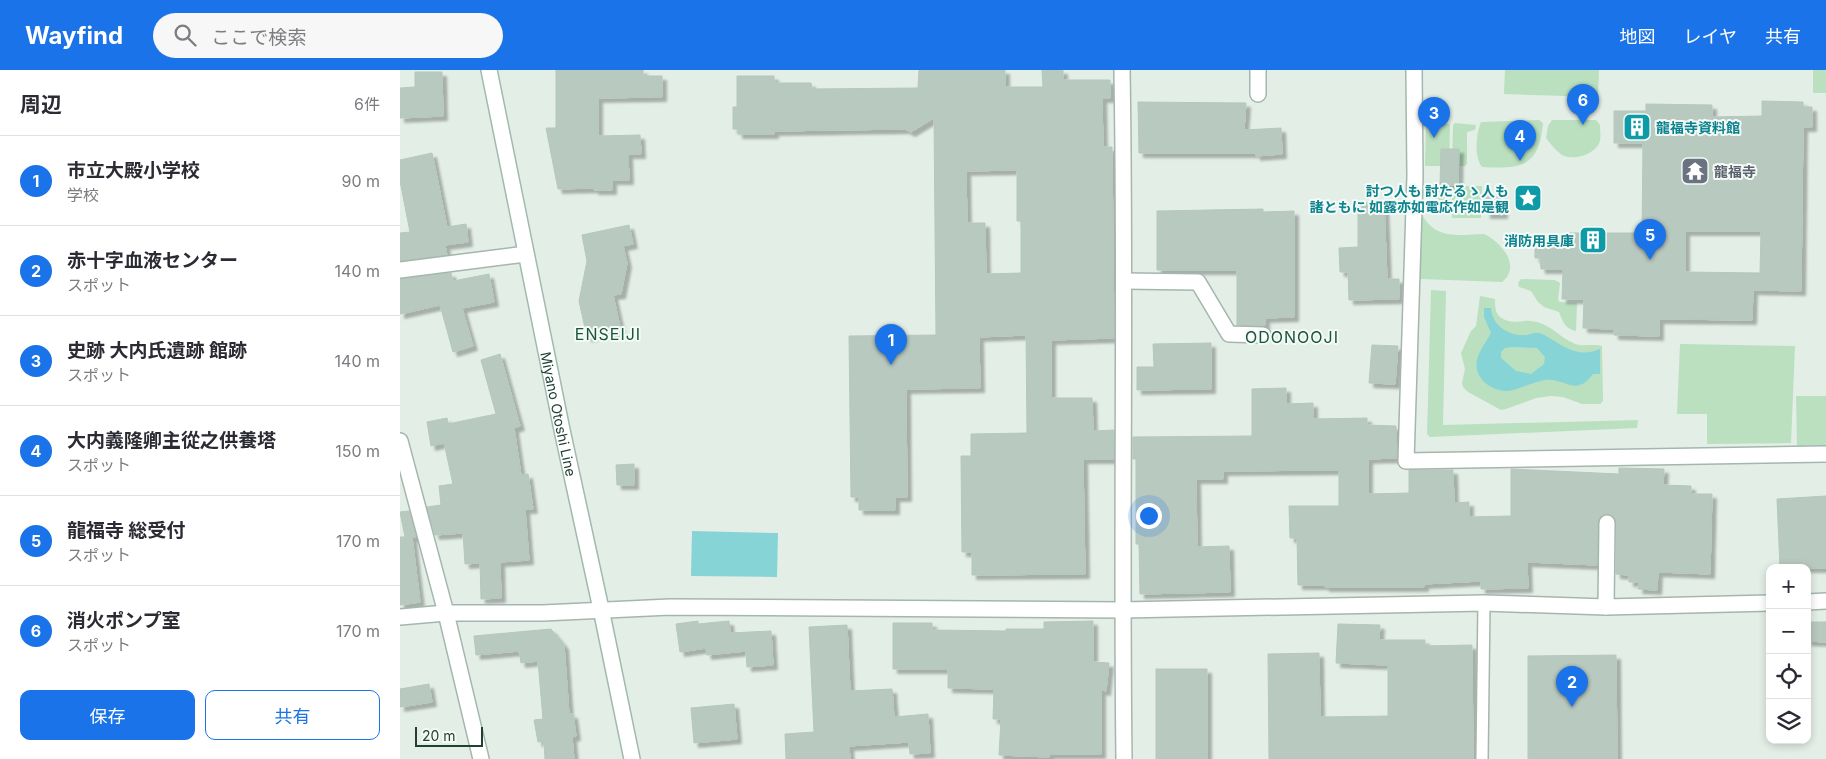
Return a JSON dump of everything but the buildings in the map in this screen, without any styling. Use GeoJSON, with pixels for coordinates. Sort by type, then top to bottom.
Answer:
{"type":"FeatureCollection","features":[{"type":"Feature","properties":{"kind":"street","name":"Miyano Otoshi Line"},"geometry":{"type":"LineString","coordinates":[[489,70],[562,430],[602,609],[632,759]]}},
{"type":"Feature","properties":{"kind":"street"},"geometry":{"type":"LineString","coordinates":[[1122,70],[1124,281],[1122,610],[1124,759]]}},
{"type":"Feature","properties":{"kind":"street"},"geometry":{"type":"LineString","coordinates":[[1258,70],[1258,94]]}},
{"type":"Feature","properties":{"kind":"street"},"geometry":{"type":"LineString","coordinates":[[1414,70],[1415,176],[1406,461],[1826,454]]}},
{"type":"Feature","properties":{"kind":"street"},"geometry":{"type":"LineString","coordinates":[[400,270],[526,254]]}},
{"type":"Feature","properties":{"kind":"street"},"geometry":{"type":"LineString","coordinates":[[1124,281],[1198,282],[1229,334],[1263,336]]}},
{"type":"Feature","properties":{"kind":"street"},"geometry":{"type":"LineString","coordinates":[[400,441],[446,613],[481,759]]}},
{"type":"Feature","properties":{"kind":"street"},"geometry":{"type":"LineString","coordinates":[[1606,608],[1607,523]]}},
{"type":"Feature","properties":{"kind":"street"},"geometry":{"type":"LineString","coordinates":[[1811,602],[1826,601]]}},
{"type":"Feature","properties":{"kind":"street"},"geometry":{"type":"LineString","coordinates":[[400,617],[446,613],[543,613],[670,607],[1122,610],[1484,604],[1606,608],[1766,603]]}},
{"type":"Feature","properties":{"kind":"lane"},"geometry":{"type":"LineString","coordinates":[[1482,759],[1484,604]]}},
{"type":"Feature","properties":{"kind":"green space"},"geometry":{"type":"Polygon","coordinates":[[[1505,70],[1599,70],[1598,97],[1504,94],[1505,70]]]}},
{"type":"Feature","properties":{"kind":"green space"},"geometry":{"type":"Polygon","coordinates":[[[1813,70],[1826,70],[1826,93],[1813,93],[1813,70]]]}},
{"type":"Feature","properties":{"kind":"green space"},"geometry":{"type":"Polygon","coordinates":[[[1539,120],[1543,123],[1541,138],[1532,157],[1525,163],[1507,167],[1482,167],[1479,163],[1477,145],[1481,122],[1539,120]]]}},
{"type":"Feature","properties":{"kind":"green space"},"geometry":{"type":"Polygon","coordinates":[[[1552,120],[1596,120],[1600,125],[1600,141],[1598,146],[1590,153],[1579,157],[1562,155],[1546,138],[1548,126],[1552,120]]]}},
{"type":"Feature","properties":{"kind":"green space"},"geometry":{"type":"Polygon","coordinates":[[[1426,123],[1450,124],[1449,166],[1425,166],[1426,123]]]}},
{"type":"Feature","properties":{"kind":"green space"},"geometry":{"type":"Polygon","coordinates":[[[1455,123],[1476,125],[1475,130],[1467,132],[1467,164],[1465,166],[1453,166],[1452,164],[1453,125],[1455,123]]]}},
{"type":"Feature","properties":{"kind":"green space"},"geometry":{"type":"Polygon","coordinates":[[[1427,186],[1448,187],[1447,213],[1442,213],[1427,186]]]}},
{"type":"Feature","properties":{"kind":"green space"},"geometry":{"type":"Polygon","coordinates":[[[1452,186],[1482,186],[1481,218],[1452,218],[1452,186]]]}},
{"type":"Feature","properties":{"kind":"green space"},"geometry":{"type":"Polygon","coordinates":[[[1421,213],[1433,228],[1440,232],[1456,235],[1484,234],[1497,243],[1510,262],[1508,276],[1502,282],[1421,279],[1417,277],[1421,213]]]}},
{"type":"Feature","properties":{"kind":"green space"},"geometry":{"type":"Polygon","coordinates":[[[1521,279],[1555,280],[1560,283],[1558,300],[1560,302],[1577,303],[1576,331],[1567,327],[1559,312],[1544,307],[1538,302],[1531,291],[1519,287],[1518,283],[1521,279]]]}},
{"type":"Feature","properties":{"kind":"green space"},"geometry":{"type":"Polygon","coordinates":[[[1431,290],[1446,291],[1443,425],[1638,420],[1637,428],[1430,437],[1427,434],[1431,290]]]}},
{"type":"Feature","properties":{"kind":"green space"},"geometry":{"type":"Polygon","coordinates":[[[1480,296],[1495,299],[1497,313],[1504,319],[1512,322],[1537,322],[1544,324],[1572,343],[1602,346],[1603,401],[1600,404],[1582,404],[1563,397],[1551,396],[1536,398],[1501,410],[1468,392],[1462,383],[1465,369],[1461,353],[1471,331],[1476,326],[1480,296]]]}},
{"type":"Feature","properties":{"kind":"green space"},"geometry":{"type":"Polygon","coordinates":[[[1680,344],[1795,346],[1791,443],[1707,444],[1707,414],[1677,414],[1680,344]]]}},
{"type":"Feature","properties":{"kind":"green space"},"geometry":{"type":"Polygon","coordinates":[[[1796,396],[1826,396],[1826,445],[1797,446],[1796,396]]]}},
{"type":"Feature","properties":{"kind":"water"},"geometry":{"type":"Polygon","coordinates":[[[1484,308],[1491,308],[1498,325],[1508,332],[1521,335],[1541,334],[1575,351],[1587,352],[1600,349],[1600,374],[1593,374],[1587,381],[1576,386],[1559,381],[1545,380],[1508,391],[1496,389],[1485,383],[1478,373],[1477,367],[1479,353],[1491,333],[1484,317],[1484,308]],[[1505,348],[1501,352],[1501,358],[1516,371],[1531,374],[1544,364],[1545,357],[1537,348],[1505,348]]]}},
{"type":"Feature","properties":{"kind":"water"},"geometry":{"type":"Polygon","coordinates":[[[692,531],[778,533],[777,577],[691,576],[692,531]]]}},
{"type":"Feature","properties":{"kind":"place","name":"消火ポンプ室"},"geometry":{"type":"Point","coordinates":[1583,125]}},
{"type":"Feature","properties":{"kind":"place","name":"龍福寺資料館"},"geometry":{"type":"Point","coordinates":[1637,127]}},
{"type":"Feature","properties":{"kind":"place","name":"史跡 大内氏遺跡 館跡"},"geometry":{"type":"Point","coordinates":[1434,138]}},
{"type":"Feature","properties":{"kind":"place","name":"大内義隆卿主從之供養塔"},"geometry":{"type":"Point","coordinates":[1520,161]}},
{"type":"Feature","properties":{"kind":"place","name":"龍福寺"},"geometry":{"type":"Point","coordinates":[1695,171]}},
{"type":"Feature","properties":{"kind":"place","name":"討つ人も 討たるゝ人も 諸ともに 如露亦如電応作如是観"},"geometry":{"type":"Point","coordinates":[1528,198]}},
{"type":"Feature","properties":{"kind":"place","name":"消防用具庫"},"geometry":{"type":"Point","coordinates":[1593,240]}},
{"type":"Feature","properties":{"kind":"place","name":"龍福寺 総受付"},"geometry":{"type":"Point","coordinates":[1650,260]}},
{"type":"Feature","properties":{"kind":"place","name":"市立大殿小学校"},"geometry":{"type":"Point","coordinates":[891,365]}},
{"type":"Feature","properties":{"kind":"place","name":"赤十字血液センター"},"geometry":{"type":"Point","coordinates":[1572,707]}},
{"type":"Feature","properties":{"kind":"district","name":"ENSEIJI"},"geometry":{"type":"Point","coordinates":[608,334]}},
{"type":"Feature","properties":{"kind":"district","name":"ODONOOJI"},"geometry":{"type":"Point","coordinates":[1292,337]}}]}
